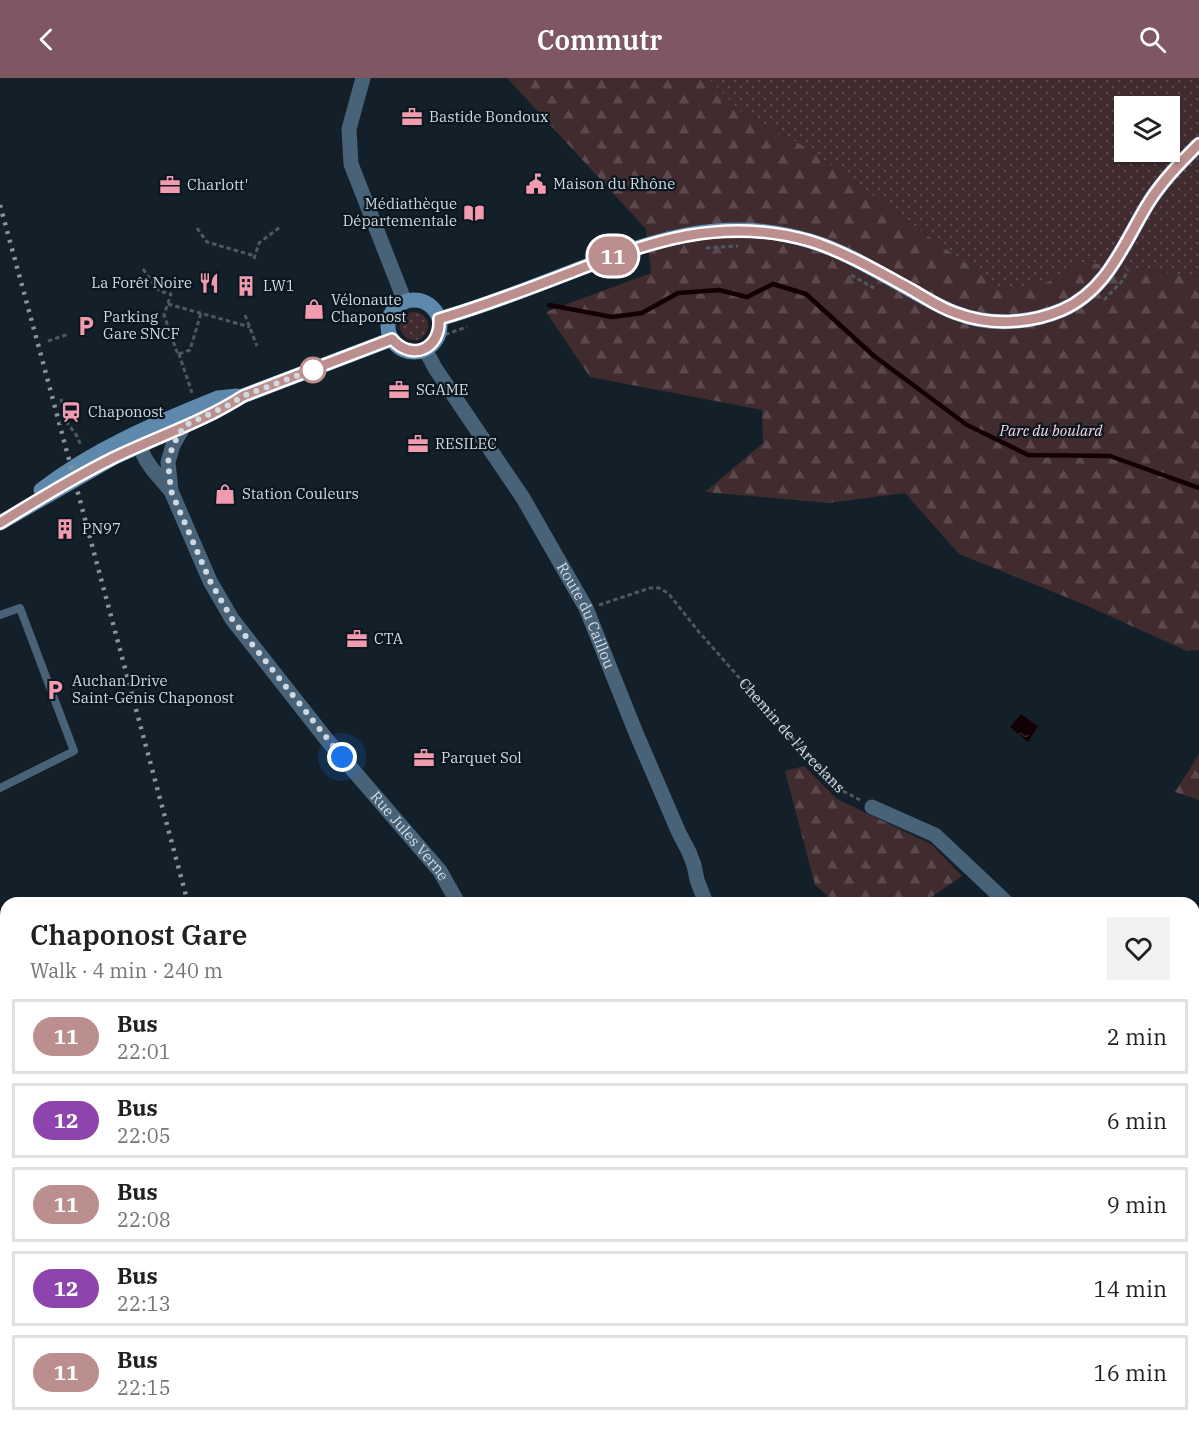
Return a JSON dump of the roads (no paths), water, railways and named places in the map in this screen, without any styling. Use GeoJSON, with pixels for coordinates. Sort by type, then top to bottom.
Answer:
{"type":"FeatureCollection","features":[{"type":"Feature","properties":{"kind":"main road"},"geometry":{"type":"LineString","coordinates":[[439,319],[520,292],[645,245],[690,234],[733,230],[766,232],[809,241],[837,251],[945,309],[968,317],[1009,322],[1034,318],[1062,310],[1094,289],[1108,274],[1151,199],[1186,156],[1199,144]]}},
{"type":"Feature","properties":{"kind":"main road"},"geometry":{"type":"LineString","coordinates":[[413,300],[430,305],[436,311],[439,319],[438,337],[425,349],[418,351],[403,349],[392,339],[388,326],[389,318],[398,306],[413,300]]}},
{"type":"Feature","properties":{"kind":"main road"},"geometry":{"type":"LineString","coordinates":[[6,519],[92,469],[231,404],[243,396],[392,339]]}},
{"type":"Feature","properties":{"kind":"main road"},"geometry":{"type":"LineString","coordinates":[[6,519],[38,492],[85,459],[133,435],[218,398],[243,396]]}},
{"type":"Feature","properties":{"kind":"street"},"geometry":{"type":"LineString","coordinates":[[363,78],[349,129],[351,164],[405,302]]}},
{"type":"Feature","properties":{"kind":"street","name":"Route du Caillou"},"geometry":{"type":"LineString","coordinates":[[425,349],[432,363],[523,498],[586,608],[636,734],[689,852],[704,897]]}},
{"type":"Feature","properties":{"kind":"street"},"geometry":{"type":"LineString","coordinates":[[171,491],[168,462],[173,445],[184,426]]}},
{"type":"Feature","properties":{"kind":"street","name":"Rue Jules Verne"},"geometry":{"type":"LineString","coordinates":[[139,446],[153,470],[171,491],[210,581],[232,619],[327,740],[440,871],[455,897]]}},
{"type":"Feature","properties":{"kind":"street"},"geometry":{"type":"LineString","coordinates":[[872,807],[935,835],[1001,897]]}},
{"type":"Feature","properties":{"kind":"lane"},"geometry":{"type":"LineString","coordinates":[[0,615],[20,608],[74,751],[0,788]]}},
{"type":"Feature","properties":{"kind":"water"},"geometry":{"type":"Polygon","coordinates":[[[1021,714],[1038,726],[1028,742],[1010,727],[1021,714]]]}},
{"type":"Feature","properties":{"kind":"waterway"},"geometry":{"type":"LineString","coordinates":[[549,305],[612,317],[642,313],[678,293],[719,290],[747,297],[773,284],[806,294],[874,356],[967,425],[1028,455],[1110,456],[1199,488]]}},
{"type":"Feature","properties":{"kind":"railway"},"geometry":{"type":"LineString","coordinates":[[0,205],[186,897]]}},
{"type":"Feature","properties":{"kind":"place","name":"Bastide Bondoux"},"geometry":{"type":"Point","coordinates":[412,117]}},
{"type":"Feature","properties":{"kind":"place","name":"Maison du Rhône"},"geometry":{"type":"Point","coordinates":[536,184]}},
{"type":"Feature","properties":{"kind":"place","name":"Charlott'"},"geometry":{"type":"Point","coordinates":[170,185]}},
{"type":"Feature","properties":{"kind":"place","name":"Médiathèque Départementale"},"geometry":{"type":"Point","coordinates":[474,213]}},
{"type":"Feature","properties":{"kind":"place","name":"La Forêt Noire"},"geometry":{"type":"Point","coordinates":[209,283]}},
{"type":"Feature","properties":{"kind":"place","name":"LW1"},"geometry":{"type":"Point","coordinates":[246,286]}},
{"type":"Feature","properties":{"kind":"place","name":"Vélonaute Chaponost"},"geometry":{"type":"Point","coordinates":[314,309]}},
{"type":"Feature","properties":{"kind":"place","name":"Parking Gare SNCF"},"geometry":{"type":"Point","coordinates":[86,326]}},
{"type":"Feature","properties":{"kind":"place","name":"SGAME"},"geometry":{"type":"Point","coordinates":[399,390]}},
{"type":"Feature","properties":{"kind":"place","name":"Chaponost"},"geometry":{"type":"Point","coordinates":[71,412]}},
{"type":"Feature","properties":{"kind":"place","name":"RESILEC"},"geometry":{"type":"Point","coordinates":[418,444]}},
{"type":"Feature","properties":{"kind":"place","name":"Station Couleurs"},"geometry":{"type":"Point","coordinates":[225,494]}},
{"type":"Feature","properties":{"kind":"place","name":"PN97"},"geometry":{"type":"Point","coordinates":[65,529]}},
{"type":"Feature","properties":{"kind":"place","name":"CTA"},"geometry":{"type":"Point","coordinates":[357,639]}},
{"type":"Feature","properties":{"kind":"place","name":"Auchan Drive Saint-Genis Chaponost"},"geometry":{"type":"Point","coordinates":[55,690]}},
{"type":"Feature","properties":{"kind":"place","name":"Parquet Sol"},"geometry":{"type":"Point","coordinates":[424,758]}},
{"type":"Feature","properties":{"kind":"park label","name":"Parc du boulard"},"geometry":{"type":"Point","coordinates":[1051,431]}}]}
